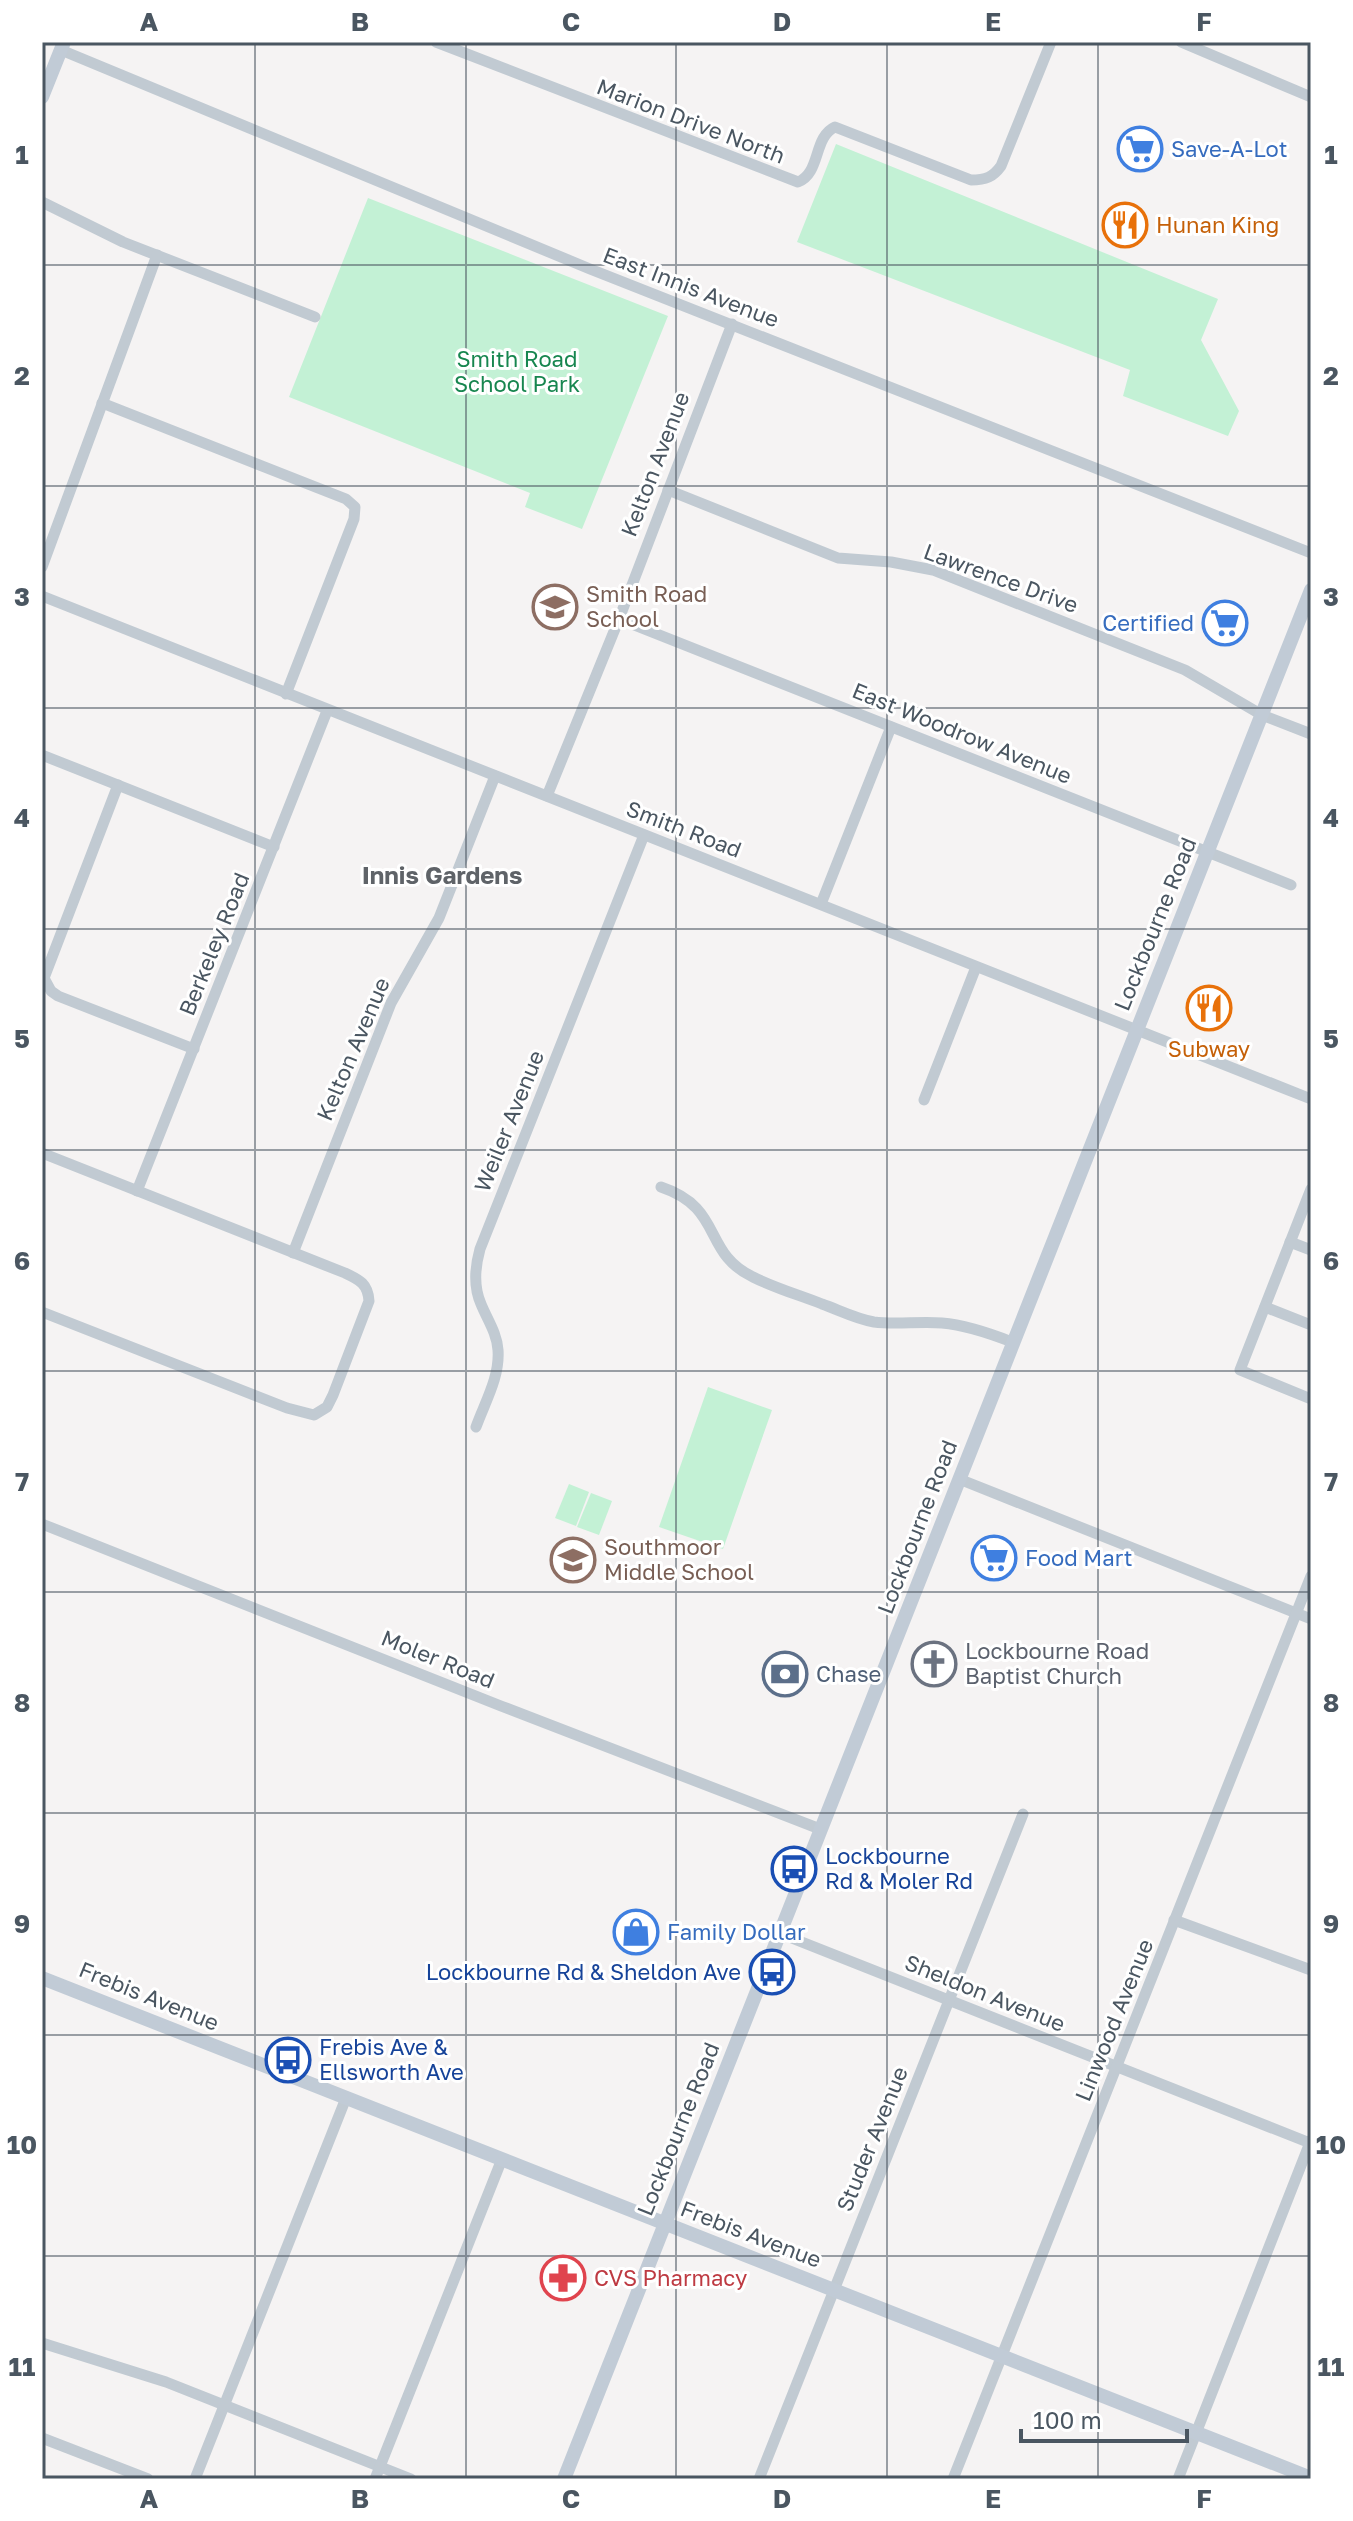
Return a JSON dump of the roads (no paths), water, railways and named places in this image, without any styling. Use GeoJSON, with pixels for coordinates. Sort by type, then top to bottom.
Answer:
{"type":"FeatureCollection","features":[{"type":"Feature","properties":{"kind":"main road"},"geometry":{"type":"LineString","coordinates":[[42,97],[62,46]]}},
{"type":"Feature","properties":{"kind":"main road","name":"Lockbourne Road"},"geometry":{"type":"LineString","coordinates":[[564,2479],[1311,590]]}},
{"type":"Feature","properties":{"kind":"main road","name":"Frebis Avenue"},"geometry":{"type":"LineString","coordinates":[[42,1978],[1311,2478]]}},
{"type":"Feature","properties":{"kind":"street","name":"Marion Drive North"},"geometry":{"type":"LineString","coordinates":[[436,42],[798,182],[810,173],[825,134],[835,127],[971,180],[983,180],[994,175],[1001,166],[1051,42]]}},
{"type":"Feature","properties":{"kind":"street"},"geometry":{"type":"LineString","coordinates":[[1181,42],[1311,97]]}},
{"type":"Feature","properties":{"kind":"street","name":"East Innis Avenue"},"geometry":{"type":"LineString","coordinates":[[62,46],[380,184],[1311,553]]}},
{"type":"Feature","properties":{"kind":"street"},"geometry":{"type":"LineString","coordinates":[[42,202],[85,225],[315,317]]}},
{"type":"Feature","properties":{"kind":"street"},"geometry":{"type":"LineString","coordinates":[[42,567],[157,255]]}},
{"type":"Feature","properties":{"kind":"street","name":"Kelton Avenue"},"geometry":{"type":"LineString","coordinates":[[547,796],[619,619],[732,324]]}},
{"type":"Feature","properties":{"kind":"street"},"geometry":{"type":"LineString","coordinates":[[102,403],[346,499],[355,507],[354,519],[286,694]]}},
{"type":"Feature","properties":{"kind":"street","name":"Lawrence Drive"},"geometry":{"type":"LineString","coordinates":[[668,490],[838,558],[891,562],[933,570],[1185,670],[1262,715],[1311,734]]}},
{"type":"Feature","properties":{"kind":"street","name":"Smith Road"},"geometry":{"type":"LineString","coordinates":[[42,596],[1311,1099]]}},
{"type":"Feature","properties":{"kind":"street","name":"East Woodrow Avenue"},"geometry":{"type":"LineString","coordinates":[[619,619],[1291,885]]}},
{"type":"Feature","properties":{"kind":"street","name":"Berkeley Road"},"geometry":{"type":"LineString","coordinates":[[137,1191],[327,711]]}},
{"type":"Feature","properties":{"kind":"street"},"geometry":{"type":"LineString","coordinates":[[821,904],[891,727]]}},
{"type":"Feature","properties":{"kind":"street"},"geometry":{"type":"LineString","coordinates":[[42,755],[274,847]]}},
{"type":"Feature","properties":{"kind":"street","name":"Kelton Avenue"},"geometry":{"type":"LineString","coordinates":[[293,1253],[391,1003],[439,918],[495,776]]}},
{"type":"Feature","properties":{"kind":"street"},"geometry":{"type":"LineString","coordinates":[[118,785],[45,970],[47,984],[58,996],[194,1049]]}},
{"type":"Feature","properties":{"kind":"street","name":"Weiler Avenue"},"geometry":{"type":"LineString","coordinates":[[476,1427],[497,1367],[498,1348],[479,1301],[475,1267],[480,1249],[644,835]]}},
{"type":"Feature","properties":{"kind":"street"},"geometry":{"type":"LineString","coordinates":[[924,1100],[976,967]]}},
{"type":"Feature","properties":{"kind":"street"},"geometry":{"type":"LineString","coordinates":[[42,1153],[359,1279],[368,1289],[369,1301],[333,1395],[327,1407],[314,1415],[287,1408],[42,1312]]}},
{"type":"Feature","properties":{"kind":"street"},"geometry":{"type":"LineString","coordinates":[[661,1187],[676,1192],[695,1205],[705,1215],[726,1259],[753,1277],[859,1318],[973,1328],[1012,1342]]}},
{"type":"Feature","properties":{"kind":"street"},"geometry":{"type":"LineString","coordinates":[[1311,1189],[1240,1370],[1311,1399]]}},
{"type":"Feature","properties":{"kind":"street"},"geometry":{"type":"LineString","coordinates":[[1290,1242],[1311,1250]]}},
{"type":"Feature","properties":{"kind":"street"},"geometry":{"type":"LineString","coordinates":[[1265,1307],[1311,1325]]}},
{"type":"Feature","properties":{"kind":"street"},"geometry":{"type":"LineString","coordinates":[[959,1479],[1311,1619]]}},
{"type":"Feature","properties":{"kind":"street","name":"Moler Road"},"geometry":{"type":"LineString","coordinates":[[42,1524],[820,1829]]}},
{"type":"Feature","properties":{"kind":"street","name":"Linwood Avenue"},"geometry":{"type":"LineString","coordinates":[[953,2479],[1311,1576]]}},
{"type":"Feature","properties":{"kind":"street","name":"Studer Avenue"},"geometry":{"type":"LineString","coordinates":[[759,2479],[1023,1814]]}},
{"type":"Feature","properties":{"kind":"street"},"geometry":{"type":"LineString","coordinates":[[1174,1920],[1311,1970]]}},
{"type":"Feature","properties":{"kind":"street","name":"Sheldon Avenue"},"geometry":{"type":"LineString","coordinates":[[779,1933],[1310,2141]]}},
{"type":"Feature","properties":{"kind":"street"},"geometry":{"type":"LineString","coordinates":[[195,2479],[346,2098]]}},
{"type":"Feature","properties":{"kind":"street"},"geometry":{"type":"LineString","coordinates":[[1178,2479],[1310,2141]]}},
{"type":"Feature","properties":{"kind":"street"},"geometry":{"type":"LineString","coordinates":[[375,2479],[502,2159]]}},
{"type":"Feature","properties":{"kind":"street"},"geometry":{"type":"LineString","coordinates":[[42,2343],[114,2363],[411,2479]]}},
{"type":"Feature","properties":{"kind":"street"},"geometry":{"type":"LineString","coordinates":[[42,2452],[44,2439],[148,2479]]}},
{"type":"Feature","properties":{"kind":"place","name":"Save-A-Lot"},"geometry":{"type":"Point","coordinates":[1140,149]}},
{"type":"Feature","properties":{"kind":"place","name":"Hunan King"},"geometry":{"type":"Point","coordinates":[1125,225]}},
{"type":"Feature","properties":{"kind":"place","name":"Smith Road School"},"geometry":{"type":"Point","coordinates":[555,607]}},
{"type":"Feature","properties":{"kind":"place","name":"Certified"},"geometry":{"type":"Point","coordinates":[1225,623]}},
{"type":"Feature","properties":{"kind":"place","name":"Subway"},"geometry":{"type":"Point","coordinates":[1209,1008]}},
{"type":"Feature","properties":{"kind":"place","name":"Food Mart"},"geometry":{"type":"Point","coordinates":[994,1558]}},
{"type":"Feature","properties":{"kind":"place","name":"Southmoor Middle School"},"geometry":{"type":"Point","coordinates":[573,1560]}},
{"type":"Feature","properties":{"kind":"place","name":"Lockbourne Road Baptist Church"},"geometry":{"type":"Point","coordinates":[934,1664]}},
{"type":"Feature","properties":{"kind":"place","name":"Chase"},"geometry":{"type":"Point","coordinates":[785,1674]}},
{"type":"Feature","properties":{"kind":"place","name":"Lockbourne Rd & Moler Rd"},"geometry":{"type":"Point","coordinates":[794,1869]}},
{"type":"Feature","properties":{"kind":"place","name":"Family Dollar"},"geometry":{"type":"Point","coordinates":[636,1932]}},
{"type":"Feature","properties":{"kind":"place","name":"Lockbourne Rd & Sheldon Ave"},"geometry":{"type":"Point","coordinates":[772,1972]}},
{"type":"Feature","properties":{"kind":"place","name":"Frebis Ave & Ellsworth Ave"},"geometry":{"type":"Point","coordinates":[288,2060]}},
{"type":"Feature","properties":{"kind":"place","name":"CVS Pharmacy"},"geometry":{"type":"Point","coordinates":[563,2278]}},
{"type":"Feature","properties":{"kind":"district","name":"Innis Gardens"},"geometry":{"type":"Point","coordinates":[442,876]}},
{"type":"Feature","properties":{"kind":"park label","name":"Smith Road School Park"},"geometry":{"type":"Point","coordinates":[517,372]}}]}
